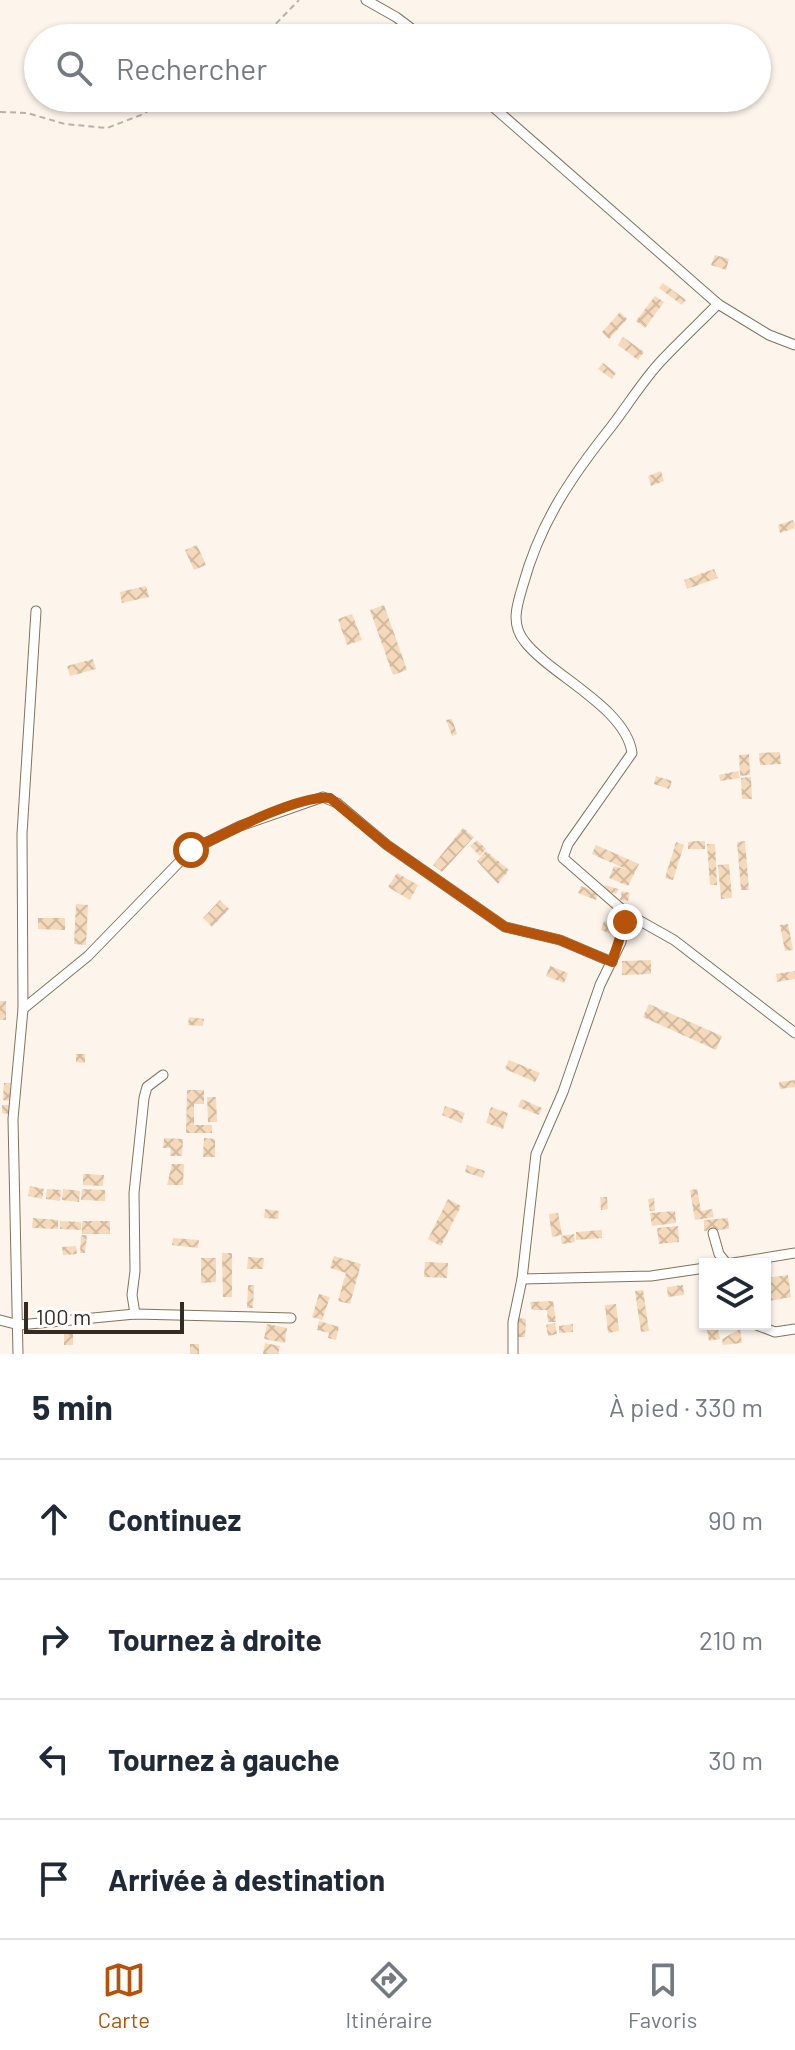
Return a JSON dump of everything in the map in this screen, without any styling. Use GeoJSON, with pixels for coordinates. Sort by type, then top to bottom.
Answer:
{"type":"FeatureCollection","features":[{"type":"Feature","properties":{"kind":"street"},"geometry":{"type":"LineString","coordinates":[[366,0],[403,24]]}},
{"type":"Feature","properties":{"kind":"street"},"geometry":{"type":"LineString","coordinates":[[499,112],[718,304],[769,335],[795,345]]}},
{"type":"Feature","properties":{"kind":"street"},"geometry":{"type":"LineString","coordinates":[[718,304],[663,358],[566,484],[531,551],[516,610],[516,628],[526,644],[575,683],[631,740],[632,753],[568,844],[563,858],[626,913],[674,940],[795,1033]]}},
{"type":"Feature","properties":{"kind":"street"},"geometry":{"type":"LineString","coordinates":[[18,1354],[13,1119],[23,1009],[22,834],[36,611]]}},
{"type":"Feature","properties":{"kind":"street"},"geometry":{"type":"LineString","coordinates":[[23,1009],[88,956],[191,850],[240,826],[323,797],[337,803],[387,845],[505,927],[560,940],[612,962]]}},
{"type":"Feature","properties":{"kind":"street"},"geometry":{"type":"LineString","coordinates":[[513,1354],[513,1322],[522,1279],[536,1154],[563,1092],[600,985],[621,942],[626,913]]}},
{"type":"Feature","properties":{"kind":"street"},"geometry":{"type":"LineString","coordinates":[[135,1314],[132,1295],[135,1271],[134,1193],[144,1098],[147,1087],[163,1075]]}},
{"type":"Feature","properties":{"kind":"street"},"geometry":{"type":"LineString","coordinates":[[713,1233],[722,1258]]}},
{"type":"Feature","properties":{"kind":"street"},"geometry":{"type":"LineString","coordinates":[[764,1258],[795,1253]]}},
{"type":"Feature","properties":{"kind":"street"},"geometry":{"type":"LineString","coordinates":[[522,1279],[651,1276],[699,1269]]}},
{"type":"Feature","properties":{"kind":"street"},"geometry":{"type":"LineString","coordinates":[[0,1320],[19,1325],[135,1314],[291,1318]]}},
{"type":"Feature","properties":{"kind":"street"},"geometry":{"type":"LineString","coordinates":[[770,1330],[795,1329]]}},
{"type":"Feature","properties":{"kind":"path"},"geometry":{"type":"LineString","coordinates":[[276,24],[299,0]]}},
{"type":"Feature","properties":{"kind":"path"},"geometry":{"type":"LineString","coordinates":[[0,112],[27,113],[65,124],[107,128],[146,112]]}},
{"type":"Feature","properties":{"kind":"building"},"geometry":{"type":"Polygon","coordinates":[[[715,255],[729,259],[726,270],[711,265],[715,255]]]}},
{"type":"Feature","properties":{"kind":"building"},"geometry":{"type":"Polygon","coordinates":[[[663,283],[686,300],[682,305],[659,288],[663,283]]]}},
{"type":"Feature","properties":{"kind":"building"},"geometry":{"type":"Polygon","coordinates":[[[655,296],[664,302],[645,328],[636,321],[655,296]]]}},
{"type":"Feature","properties":{"kind":"building"},"geometry":{"type":"Polygon","coordinates":[[[620,312],[627,319],[609,339],[602,332],[620,312]]]}},
{"type":"Feature","properties":{"kind":"building"},"geometry":{"type":"Polygon","coordinates":[[[623,337],[644,352],[638,360],[618,345],[623,337]]]}},
{"type":"Feature","properties":{"kind":"building"},"geometry":{"type":"Polygon","coordinates":[[[603,363],[616,373],[612,379],[598,369],[603,363]]]}},
{"type":"Feature","properties":{"kind":"building"},"geometry":{"type":"Polygon","coordinates":[[[661,471],[664,481],[651,486],[648,476],[661,471]]]}},
{"type":"Feature","properties":{"kind":"building"},"geometry":{"type":"Polygon","coordinates":[[[793,520],[795,528],[780,533],[778,525],[793,520]]]}},
{"type":"Feature","properties":{"kind":"building"},"geometry":{"type":"Polygon","coordinates":[[[197,545],[206,565],[194,570],[185,550],[197,545]]]}},
{"type":"Feature","properties":{"kind":"building"},"geometry":{"type":"Polygon","coordinates":[[[714,569],[718,578],[687,589],[684,580],[714,569]]]}},
{"type":"Feature","properties":{"kind":"building"},"geometry":{"type":"Polygon","coordinates":[[[146,586],[149,597],[122,603],[120,592],[146,586]]]}},
{"type":"Feature","properties":{"kind":"building"},"geometry":{"type":"Polygon","coordinates":[[[384,605],[407,670],[393,675],[370,610],[384,605]]]}},
{"type":"Feature","properties":{"kind":"building"},"geometry":{"type":"Polygon","coordinates":[[[352,614],[362,640],[347,645],[338,619],[352,614]]]}},
{"type":"Feature","properties":{"kind":"building"},"geometry":{"type":"Polygon","coordinates":[[[93,659],[96,669],[70,676],[67,666],[93,659]]]}},
{"type":"Feature","properties":{"kind":"building"},"geometry":{"type":"Polygon","coordinates":[[[452,719],[457,734],[452,736],[446,720],[452,719]]]}},
{"type":"Feature","properties":{"kind":"building"},"geometry":{"type":"Polygon","coordinates":[[[780,752],[781,764],[760,765],[759,753],[780,752]]]}},
{"type":"Feature","properties":{"kind":"building"},"geometry":{"type":"Polygon","coordinates":[[[749,754],[750,775],[740,776],[739,755],[749,754]]]}},
{"type":"Feature","properties":{"kind":"building"},"geometry":{"type":"Polygon","coordinates":[[[738,771],[740,778],[720,781],[719,775],[738,771]]]}},
{"type":"Feature","properties":{"kind":"building"},"geometry":{"type":"Polygon","coordinates":[[[656,776],[672,781],[669,789],[654,784],[656,776]]]}},
{"type":"Feature","properties":{"kind":"building"},"geometry":{"type":"Polygon","coordinates":[[[751,777],[752,799],[742,799],[741,778],[751,777]]]}},
{"type":"Feature","properties":{"kind":"building"},"geometry":{"type":"Polygon","coordinates":[[[463,828],[474,837],[442,872],[433,865],[463,828]]]}},
{"type":"Feature","properties":{"kind":"building"},"geometry":{"type":"Polygon","coordinates":[[[477,840],[486,849],[480,856],[470,846],[477,840]]]}},
{"type":"Feature","properties":{"kind":"building"},"geometry":{"type":"Polygon","coordinates":[[[705,841],[705,849],[688,849],[688,842],[705,841]]]}},
{"type":"Feature","properties":{"kind":"building"},"geometry":{"type":"Polygon","coordinates":[[[745,841],[749,890],[741,890],[737,842],[745,841]]]}},
{"type":"Feature","properties":{"kind":"building"},"geometry":{"type":"Polygon","coordinates":[[[676,842],[684,845],[673,880],[665,878],[676,842]]]}},
{"type":"Feature","properties":{"kind":"building"},"geometry":{"type":"Polygon","coordinates":[[[707,844],[715,844],[717,885],[710,885],[707,844]]]}},
{"type":"Feature","properties":{"kind":"building"},"geometry":{"type":"Polygon","coordinates":[[[596,845],[639,864],[628,886],[609,878],[614,866],[628,870],[592,854],[596,845]]]}},
{"type":"Feature","properties":{"kind":"building"},"geometry":{"type":"Polygon","coordinates":[[[486,851],[509,870],[498,884],[477,861],[486,851]]]}},
{"type":"Feature","properties":{"kind":"building"},"geometry":{"type":"Polygon","coordinates":[[[729,864],[732,898],[721,899],[718,865],[729,864]]]}},
{"type":"Feature","properties":{"kind":"building"},"geometry":{"type":"Polygon","coordinates":[[[397,873],[418,885],[410,900],[388,887],[397,873]]]}},
{"type":"Feature","properties":{"kind":"building"},"geometry":{"type":"Polygon","coordinates":[[[605,885],[618,889],[616,894],[603,890],[605,885]]]}},
{"type":"Feature","properties":{"kind":"building"},"geometry":{"type":"Polygon","coordinates":[[[581,886],[598,893],[596,900],[578,893],[581,886]]]}},
{"type":"Feature","properties":{"kind":"building"},"geometry":{"type":"Polygon","coordinates":[[[622,891],[630,893],[628,901],[620,900],[622,891]]]}},
{"type":"Feature","properties":{"kind":"building"},"geometry":{"type":"Polygon","coordinates":[[[220,900],[229,909],[212,927],[203,918],[220,900]]]}},
{"type":"Feature","properties":{"kind":"building"},"geometry":{"type":"Polygon","coordinates":[[[76,904],[88,905],[86,945],[74,944],[76,904]]]}},
{"type":"Feature","properties":{"kind":"building"},"geometry":{"type":"Polygon","coordinates":[[[38,918],[65,918],[65,930],[38,929],[38,918]]]}},
{"type":"Feature","properties":{"kind":"building"},"geometry":{"type":"Polygon","coordinates":[[[604,921],[618,926],[614,935],[601,930],[604,921]]]}},
{"type":"Feature","properties":{"kind":"building"},"geometry":{"type":"Polygon","coordinates":[[[788,924],[793,950],[785,951],[780,925],[788,924]]]}},
{"type":"Feature","properties":{"kind":"building"},"geometry":{"type":"Polygon","coordinates":[[[651,960],[651,974],[622,975],[622,961],[651,960]]]}},
{"type":"Feature","properties":{"kind":"building"},"geometry":{"type":"Polygon","coordinates":[[[550,966],[568,973],[564,983],[546,976],[550,966]]]}},
{"type":"Feature","properties":{"kind":"building"},"geometry":{"type":"Polygon","coordinates":[[[795,971],[795,979],[777,982],[776,974],[795,971]]]}},
{"type":"Feature","properties":{"kind":"building"},"geometry":{"type":"Polygon","coordinates":[[[0,1001],[6,1001],[6,1020],[0,1020],[0,1001]]]}},
{"type":"Feature","properties":{"kind":"building"},"geometry":{"type":"Polygon","coordinates":[[[649,1004],[722,1036],[716,1050],[643,1017],[649,1004]]]}},
{"type":"Feature","properties":{"kind":"building"},"geometry":{"type":"Polygon","coordinates":[[[189,1017],[204,1019],[203,1026],[188,1025],[189,1017]]]}},
{"type":"Feature","properties":{"kind":"building"},"geometry":{"type":"Polygon","coordinates":[[[76,1054],[85,1054],[85,1063],[76,1062],[76,1054]]]}},
{"type":"Feature","properties":{"kind":"building"},"geometry":{"type":"Polygon","coordinates":[[[509,1060],[540,1073],[535,1082],[505,1069],[509,1060]]]}},
{"type":"Feature","properties":{"kind":"building"},"geometry":{"type":"Polygon","coordinates":[[[795,1080],[795,1087],[780,1089],[779,1082],[795,1080]]]}},
{"type":"Feature","properties":{"kind":"building"},"geometry":{"type":"Polygon","coordinates":[[[4,1083],[11,1083],[9,1101],[3,1100],[4,1083]]]}},
{"type":"Feature","properties":{"kind":"building"},"geometry":{"type":"Polygon","coordinates":[[[187,1090],[204,1090],[204,1104],[194,1104],[194,1125],[212,1125],[212,1133],[186,1133],[187,1090]]]}},
{"type":"Feature","properties":{"kind":"building"},"geometry":{"type":"Polygon","coordinates":[[[207,1097],[216,1097],[217,1122],[208,1122],[207,1097]]]}},
{"type":"Feature","properties":{"kind":"building"},"geometry":{"type":"Polygon","coordinates":[[[521,1099],[542,1108],[539,1115],[518,1107],[521,1099]]]}},
{"type":"Feature","properties":{"kind":"building"},"geometry":{"type":"Polygon","coordinates":[[[2,1105],[10,1105],[9,1114],[2,1113],[2,1105]]]}},
{"type":"Feature","properties":{"kind":"building"},"geometry":{"type":"Polygon","coordinates":[[[445,1106],[465,1113],[461,1123],[442,1115],[445,1106]]]}},
{"type":"Feature","properties":{"kind":"building"},"geometry":{"type":"Polygon","coordinates":[[[491,1107],[508,1113],[503,1129],[486,1123],[491,1107]]]}},
{"type":"Feature","properties":{"kind":"building"},"geometry":{"type":"Polygon","coordinates":[[[164,1138],[183,1139],[182,1156],[170,1156],[171,1148],[163,1148],[164,1138]]]}},
{"type":"Feature","properties":{"kind":"building"},"geometry":{"type":"Polygon","coordinates":[[[204,1138],[215,1139],[215,1157],[203,1157],[204,1138]]]}},
{"type":"Feature","properties":{"kind":"building"},"geometry":{"type":"Polygon","coordinates":[[[172,1164],[184,1164],[183,1185],[167,1185],[172,1164]]]}},
{"type":"Feature","properties":{"kind":"building"},"geometry":{"type":"Polygon","coordinates":[[[467,1165],[485,1171],[483,1178],[465,1172],[467,1165]]]}},
{"type":"Feature","properties":{"kind":"building"},"geometry":{"type":"Polygon","coordinates":[[[83,1174],[104,1175],[103,1186],[83,1185],[83,1174]]]}},
{"type":"Feature","properties":{"kind":"building"},"geometry":{"type":"Polygon","coordinates":[[[30,1186],[44,1189],[42,1199],[28,1196],[30,1186]]]}},
{"type":"Feature","properties":{"kind":"building"},"geometry":{"type":"Polygon","coordinates":[[[47,1189],[61,1190],[60,1201],[46,1199],[47,1189]]]}},
{"type":"Feature","properties":{"kind":"building"},"geometry":{"type":"Polygon","coordinates":[[[63,1189],[80,1191],[79,1202],[62,1200],[63,1189]]]}},
{"type":"Feature","properties":{"kind":"building"},"geometry":{"type":"Polygon","coordinates":[[[82,1189],[105,1190],[105,1201],[81,1200],[82,1189]]]}},
{"type":"Feature","properties":{"kind":"building"},"geometry":{"type":"Polygon","coordinates":[[[697,1189],[701,1211],[712,1209],[714,1217],[695,1220],[690,1190],[697,1189]]]}},
{"type":"Feature","properties":{"kind":"building"},"geometry":{"type":"Polygon","coordinates":[[[600,1197],[607,1197],[608,1209],[601,1210],[600,1197]]]}},
{"type":"Feature","properties":{"kind":"building"},"geometry":{"type":"Polygon","coordinates":[[[654,1198],[655,1211],[650,1211],[648,1199],[654,1198]]]}},
{"type":"Feature","properties":{"kind":"building"},"geometry":{"type":"Polygon","coordinates":[[[448,1199],[461,1206],[441,1246],[428,1239],[448,1199]]]}},
{"type":"Feature","properties":{"kind":"building"},"geometry":{"type":"Polygon","coordinates":[[[265,1209],[279,1211],[278,1219],[264,1218],[265,1209]]]}},
{"type":"Feature","properties":{"kind":"building"},"geometry":{"type":"Polygon","coordinates":[[[675,1211],[676,1223],[652,1226],[650,1213],[675,1211]]]}},
{"type":"Feature","properties":{"kind":"building"},"geometry":{"type":"Polygon","coordinates":[[[558,1213],[562,1235],[552,1237],[549,1214],[558,1213]]]}},
{"type":"Feature","properties":{"kind":"building"},"geometry":{"type":"Polygon","coordinates":[[[33,1218],[58,1220],[58,1229],[32,1228],[33,1218]]]}},
{"type":"Feature","properties":{"kind":"building"},"geometry":{"type":"Polygon","coordinates":[[[728,1218],[729,1229],[704,1231],[704,1220],[728,1218]]]}},
{"type":"Feature","properties":{"kind":"building"},"geometry":{"type":"Polygon","coordinates":[[[60,1221],[81,1222],[81,1230],[60,1229],[60,1221]]]}},
{"type":"Feature","properties":{"kind":"building"},"geometry":{"type":"Polygon","coordinates":[[[82,1221],[110,1221],[110,1234],[82,1234],[82,1221]]]}},
{"type":"Feature","properties":{"kind":"building"},"geometry":{"type":"Polygon","coordinates":[[[678,1226],[679,1242],[659,1244],[657,1228],[678,1226]]]}},
{"type":"Feature","properties":{"kind":"building"},"geometry":{"type":"Polygon","coordinates":[[[602,1230],[602,1238],[576,1240],[576,1232],[602,1230]]]}},
{"type":"Feature","properties":{"kind":"building"},"geometry":{"type":"Polygon","coordinates":[[[574,1234],[575,1242],[562,1244],[561,1236],[574,1234]]]}},
{"type":"Feature","properties":{"kind":"building"},"geometry":{"type":"Polygon","coordinates":[[[81,1235],[87,1235],[85,1253],[80,1253],[81,1235]]]}},
{"type":"Feature","properties":{"kind":"building"},"geometry":{"type":"Polygon","coordinates":[[[173,1238],[199,1240],[198,1248],[172,1245],[173,1238]]]}},
{"type":"Feature","properties":{"kind":"building"},"geometry":{"type":"Polygon","coordinates":[[[76,1246],[77,1254],[63,1255],[62,1247],[76,1246]]]}},
{"type":"Feature","properties":{"kind":"building"},"geometry":{"type":"Polygon","coordinates":[[[222,1253],[232,1253],[232,1297],[223,1297],[222,1253]]]}},
{"type":"Feature","properties":{"kind":"building"},"geometry":{"type":"Polygon","coordinates":[[[334,1256],[361,1264],[350,1304],[338,1301],[346,1273],[330,1268],[334,1256]]]}},
{"type":"Feature","properties":{"kind":"building"},"geometry":{"type":"Polygon","coordinates":[[[248,1257],[264,1258],[263,1269],[247,1269],[248,1257]]]}},
{"type":"Feature","properties":{"kind":"building"},"geometry":{"type":"Polygon","coordinates":[[[201,1258],[216,1258],[216,1282],[201,1283],[201,1258]]]}},
{"type":"Feature","properties":{"kind":"building"},"geometry":{"type":"Polygon","coordinates":[[[425,1262],[448,1263],[447,1278],[424,1277],[425,1262]]]}},
{"type":"Feature","properties":{"kind":"building"},"geometry":{"type":"Polygon","coordinates":[[[788,1275],[791,1297],[771,1301],[771,1277],[788,1275]]]}},
{"type":"Feature","properties":{"kind":"building"},"geometry":{"type":"Polygon","coordinates":[[[248,1285],[254,1285],[253,1308],[247,1308],[248,1285]]]}},
{"type":"Feature","properties":{"kind":"building"},"geometry":{"type":"Polygon","coordinates":[[[683,1285],[684,1295],[668,1297],[667,1287],[683,1285]]]}},
{"type":"Feature","properties":{"kind":"building"},"geometry":{"type":"Polygon","coordinates":[[[643,1290],[649,1331],[641,1332],[635,1291],[643,1290]]]}},
{"type":"Feature","properties":{"kind":"building"},"geometry":{"type":"Polygon","coordinates":[[[319,1294],[330,1297],[322,1320],[312,1317],[319,1294]]]}},
{"type":"Feature","properties":{"kind":"building"},"geometry":{"type":"Polygon","coordinates":[[[553,1301],[556,1322],[548,1322],[547,1310],[532,1310],[530,1302],[553,1301]]]}},
{"type":"Feature","properties":{"kind":"building"},"geometry":{"type":"Polygon","coordinates":[[[616,1304],[619,1331],[608,1333],[605,1305],[616,1304]]]}},
{"type":"Feature","properties":{"kind":"building"},"geometry":{"type":"Polygon","coordinates":[[[518,1318],[526,1319],[525,1337],[517,1337],[518,1318]]]}},
{"type":"Feature","properties":{"kind":"building"},"geometry":{"type":"Polygon","coordinates":[[[319,1321],[339,1327],[336,1340],[328,1338],[329,1333],[317,1330],[319,1321]]]}},
{"type":"Feature","properties":{"kind":"building"},"geometry":{"type":"Polygon","coordinates":[[[555,1323],[557,1334],[548,1336],[546,1325],[555,1323]]]}},
{"type":"Feature","properties":{"kind":"building"},"geometry":{"type":"Polygon","coordinates":[[[267,1324],[287,1328],[285,1343],[264,1339],[267,1324]]]}},
{"type":"Feature","properties":{"kind":"building"},"geometry":{"type":"Polygon","coordinates":[[[573,1324],[573,1332],[559,1333],[559,1326],[573,1324]]]}},
{"type":"Feature","properties":{"kind":"building"},"geometry":{"type":"Polygon","coordinates":[[[707,1330],[718,1330],[720,1339],[709,1341],[707,1330]]]}},
{"type":"Feature","properties":{"kind":"building"},"geometry":{"type":"Polygon","coordinates":[[[740,1330],[742,1343],[723,1345],[722,1339],[740,1330]]]}},
{"type":"Feature","properties":{"kind":"building"},"geometry":{"type":"Polygon","coordinates":[[[73,1332],[73,1345],[64,1345],[64,1333],[73,1332]]]}},
{"type":"Feature","properties":{"kind":"building"},"geometry":{"type":"Polygon","coordinates":[[[265,1343],[280,1346],[278,1354],[263,1354],[265,1343]]]}},
{"type":"Feature","properties":{"kind":"building"},"geometry":{"type":"Polygon","coordinates":[[[190,1344],[199,1344],[199,1354],[190,1354],[190,1344]]]}},
{"type":"Feature","properties":{"kind":"route"},"geometry":{"type":"LineString","coordinates":[[191,850],[240,826],[314,799],[330,798],[387,845],[505,927],[560,940],[612,962],[625,922]]}}]}
